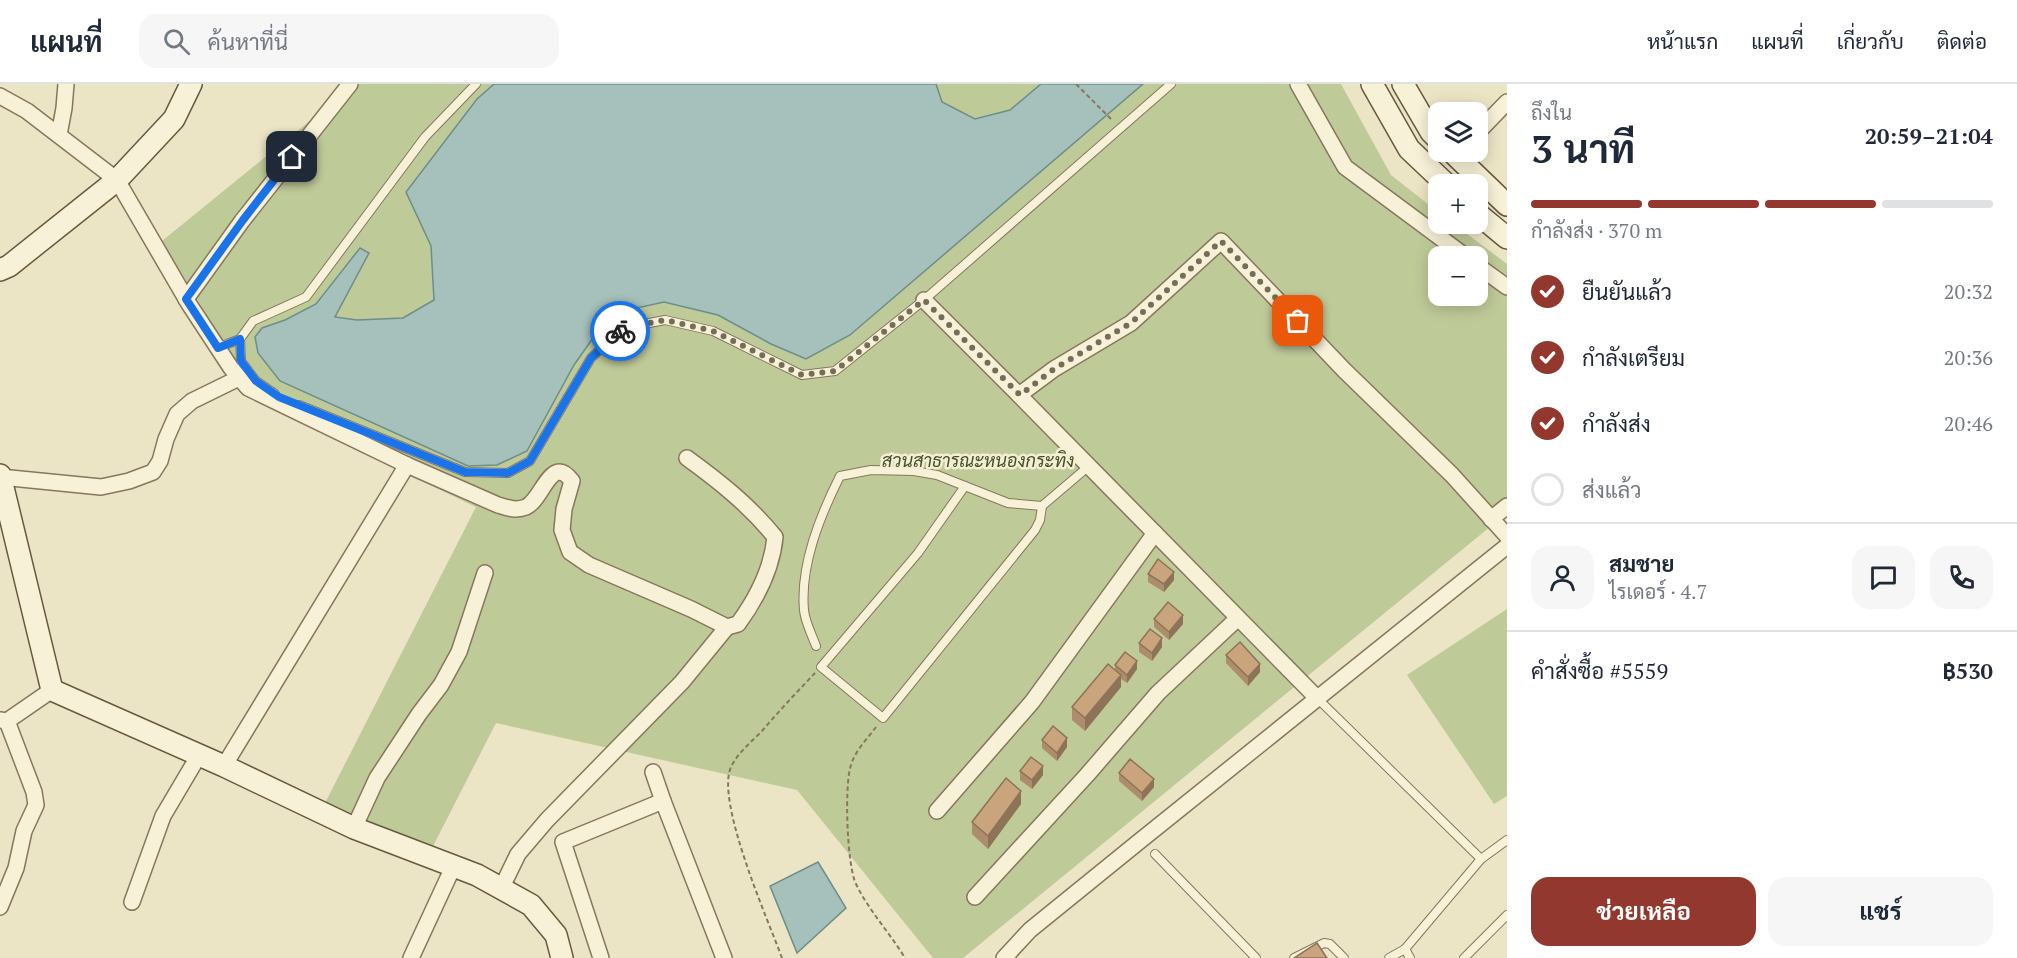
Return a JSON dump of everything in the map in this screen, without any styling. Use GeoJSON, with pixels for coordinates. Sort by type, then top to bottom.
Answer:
{"type":"FeatureCollection","features":[{"type":"Feature","properties":{"kind":"street"},"geometry":{"type":"LineString","coordinates":[[59,135],[66,84]]}},
{"type":"Feature","properties":{"kind":"street"},"geometry":{"type":"LineString","coordinates":[[0,270],[9,266],[117,180],[174,119],[191,84]]}},
{"type":"Feature","properties":{"kind":"street"},"geometry":{"type":"LineString","coordinates":[[186,299],[243,220],[350,84]]}},
{"type":"Feature","properties":{"kind":"street"},"geometry":{"type":"LineString","coordinates":[[1298,84],[1346,167],[1452,246]]}},
{"type":"Feature","properties":{"kind":"street"},"geometry":{"type":"LineString","coordinates":[[1372,84],[1409,149],[1435,174]]}},
{"type":"Feature","properties":{"kind":"street"},"geometry":{"type":"LineString","coordinates":[[1403,84],[1428,127]]}},
{"type":"Feature","properties":{"kind":"street"},"geometry":{"type":"LineString","coordinates":[[0,96],[27,111],[117,180],[186,299],[248,388],[407,465],[512,509],[525,507],[537,499],[550,474],[557,471],[567,475],[572,481],[564,509],[562,530],[570,552],[590,565],[727,627]]}},
{"type":"Feature","properties":{"kind":"street"},"geometry":{"type":"LineString","coordinates":[[1488,122],[1507,102]]}},
{"type":"Feature","properties":{"kind":"street"},"geometry":{"type":"LineString","coordinates":[[1464,162],[1507,205]]}},
{"type":"Feature","properties":{"kind":"street"},"geometry":{"type":"LineString","coordinates":[[1488,222],[1507,238]]}},
{"type":"Feature","properties":{"kind":"street"},"geometry":{"type":"LineString","coordinates":[[1020,395],[1054,369],[1131,323],[1221,241],[1344,370],[1452,475],[1507,536]]}},
{"type":"Feature","properties":{"kind":"street"},"geometry":{"type":"LineString","coordinates":[[1488,273],[1507,287]]}},
{"type":"Feature","properties":{"kind":"street"},"geometry":{"type":"LineString","coordinates":[[924,300],[1318,699]]}},
{"type":"Feature","properties":{"kind":"street"},"geometry":{"type":"LineString","coordinates":[[52,690],[6,526],[0,476],[101,487],[129,481],[153,472],[160,461],[166,439],[177,414],[192,401],[239,378]]}},
{"type":"Feature","properties":{"kind":"street"},"geometry":{"type":"LineString","coordinates":[[501,889],[518,854],[547,820],[682,682],[727,627],[738,624],[746,614],[767,574],[774,551],[775,537],[761,519],[728,488],[687,458]]}},
{"type":"Feature","properties":{"kind":"street"},"geometry":{"type":"LineString","coordinates":[[224,766],[407,465]]}},
{"type":"Feature","properties":{"kind":"street"},"geometry":{"type":"LineString","coordinates":[[1491,519],[1507,506]]}},
{"type":"Feature","properties":{"kind":"street"},"geometry":{"type":"LineString","coordinates":[[937,811],[1032,702],[1155,532]]}},
{"type":"Feature","properties":{"kind":"street"},"geometry":{"type":"LineString","coordinates":[[1004,958],[1040,923],[1507,546]]}},
{"type":"Feature","properties":{"kind":"street"},"geometry":{"type":"LineString","coordinates":[[354,828],[377,778],[418,714],[441,685],[459,652],[485,573]]}},
{"type":"Feature","properties":{"kind":"street"},"geometry":{"type":"LineString","coordinates":[[975,897],[1087,775],[1158,693],[1238,618]]}},
{"type":"Feature","properties":{"kind":"street"},"geometry":{"type":"LineString","coordinates":[[0,907],[16,868],[24,831],[36,805],[34,792],[4,721],[52,690]]}},
{"type":"Feature","properties":{"kind":"street"},"geometry":{"type":"LineString","coordinates":[[52,690],[199,754],[354,828],[454,865],[501,889],[531,905],[556,935],[561,958]]}},
{"type":"Feature","properties":{"kind":"street"},"geometry":{"type":"LineString","coordinates":[[132,902],[163,816],[199,754]]}},
{"type":"Feature","properties":{"kind":"street"},"geometry":{"type":"LineString","coordinates":[[653,772],[724,958]]}},
{"type":"Feature","properties":{"kind":"street"},"geometry":{"type":"LineString","coordinates":[[601,958],[563,842],[663,801]]}},
{"type":"Feature","properties":{"kind":"street"},"geometry":{"type":"LineString","coordinates":[[411,958],[454,865]]}},
{"type":"Feature","properties":{"kind":"lane"},"geometry":{"type":"LineString","coordinates":[[218,348],[240,339],[253,321],[306,297],[425,137],[476,84]]}},
{"type":"Feature","properties":{"kind":"lane"},"geometry":{"type":"LineString","coordinates":[[240,339],[241,361],[256,381],[279,397],[465,472],[508,473],[530,461],[591,358],[623,328],[665,320],[713,331],[802,375],[835,371],[924,300],[1171,84]]}},
{"type":"Feature","properties":{"kind":"lane"},"geometry":{"type":"LineString","coordinates":[[965,486],[918,553],[821,667],[883,718],[1035,530],[1040,520],[1042,506],[1089,466]]}},
{"type":"Feature","properties":{"kind":"lane"},"geometry":{"type":"LineString","coordinates":[[816,645],[804,612],[806,570],[828,500],[840,476],[871,470],[914,471],[937,475],[1008,503],[1042,506]]}},
{"type":"Feature","properties":{"kind":"lane"},"geometry":{"type":"LineString","coordinates":[[1318,699],[1481,859]]}},
{"type":"Feature","properties":{"kind":"lane"},"geometry":{"type":"LineString","coordinates":[[1389,958],[1405,950],[1481,859],[1507,840]]}},
{"type":"Feature","properties":{"kind":"lane"},"geometry":{"type":"LineString","coordinates":[[1155,854],[1256,958]]}},
{"type":"Feature","properties":{"kind":"lane"},"geometry":{"type":"LineString","coordinates":[[1464,958],[1507,915]]}},
{"type":"Feature","properties":{"kind":"lane"},"geometry":{"type":"LineString","coordinates":[[1294,958],[1324,943],[1330,944],[1344,958]]}},
{"type":"Feature","properties":{"kind":"lane"},"geometry":{"type":"LineString","coordinates":[[1405,950],[1410,958]]}},
{"type":"Feature","properties":{"kind":"path"},"geometry":{"type":"LineString","coordinates":[[1076,84],[1120,128]]}},
{"type":"Feature","properties":{"kind":"path"},"geometry":{"type":"LineString","coordinates":[[782,958],[740,844],[728,794],[728,781],[730,767],[742,752],[821,667]]}},
{"type":"Feature","properties":{"kind":"path"},"geometry":{"type":"LineString","coordinates":[[883,718],[862,744],[851,763],[847,778],[849,861],[857,886],[905,958]]}},
{"type":"Feature","properties":{"kind":"green space","name":"สวนสาธารณะหนองกระทิง"},"geometry":{"type":"Polygon","coordinates":[[[355,84],[1341,84],[1391,175],[1428,204],[1428,234],[1467,234],[1483,246],[1428,246],[1428,306],[1488,306],[1488,250],[1507,264],[1507,513],[963,958],[933,958],[797,790],[496,723],[430,852],[324,805],[476,507],[313,429],[243,375],[162,241],[355,84]]]}},
{"type":"Feature","properties":{"kind":"green space"},"geometry":{"type":"Polygon","coordinates":[[[1507,609],[1507,796],[1494,804],[1407,675],[1507,609]]]}},
{"type":"Feature","properties":{"kind":"water"},"geometry":{"type":"Polygon","coordinates":[[[494,84],[936,84],[942,102],[975,119],[1010,110],[1041,84],[1143,84],[850,335],[806,359],[771,344],[718,315],[664,302],[610,314],[574,365],[527,451],[497,465],[468,466],[280,381],[258,353],[255,337],[262,328],[285,320],[316,304],[360,248],[369,253],[335,317],[357,320],[403,318],[434,300],[431,246],[406,192],[477,99],[494,84]]]}},
{"type":"Feature","properties":{"kind":"water"},"geometry":{"type":"Polygon","coordinates":[[[818,862],[846,908],[797,953],[770,886],[818,862]]]}},
{"type":"Feature","properties":{"kind":"building"},"geometry":{"type":"Polygon","coordinates":[[[1158,559],[1174,572],[1164,584],[1148,574],[1158,559]]]}},
{"type":"Feature","properties":{"kind":"building"},"geometry":{"type":"Polygon","coordinates":[[[1168,602],[1183,615],[1169,632],[1154,619],[1168,602]]]}},
{"type":"Feature","properties":{"kind":"building"},"geometry":{"type":"Polygon","coordinates":[[[1150,629],[1162,638],[1152,653],[1139,643],[1150,629]]]}},
{"type":"Feature","properties":{"kind":"building"},"geometry":{"type":"Polygon","coordinates":[[[1240,642],[1260,664],[1248,677],[1226,655],[1240,642]]]}},
{"type":"Feature","properties":{"kind":"building"},"geometry":{"type":"Polygon","coordinates":[[[1125,652],[1137,661],[1127,675],[1115,665],[1125,652]]]}},
{"type":"Feature","properties":{"kind":"building"},"geometry":{"type":"Polygon","coordinates":[[[1108,664],[1121,675],[1085,718],[1072,707],[1108,664]]]}},
{"type":"Feature","properties":{"kind":"building"},"geometry":{"type":"Polygon","coordinates":[[[1053,726],[1067,738],[1057,753],[1042,740],[1053,726]]]}},
{"type":"Feature","properties":{"kind":"building"},"geometry":{"type":"Polygon","coordinates":[[[1031,757],[1043,766],[1032,780],[1020,771],[1031,757]]]}},
{"type":"Feature","properties":{"kind":"building"},"geometry":{"type":"Polygon","coordinates":[[[1130,759],[1154,779],[1142,793],[1119,773],[1130,759]]]}},
{"type":"Feature","properties":{"kind":"building"},"geometry":{"type":"Polygon","coordinates":[[[1006,778],[1021,791],[988,836],[972,822],[1006,778]]]}},
{"type":"Feature","properties":{"kind":"building"},"geometry":{"type":"Polygon","coordinates":[[[1317,943],[1327,958],[1294,958],[1317,943]]]}},
{"type":"Feature","properties":{"kind":"way so far"},"geometry":{"type":"LineString","coordinates":[[620,331],[623,328],[665,320],[713,331],[802,375],[835,371],[924,300],[1020,395],[1054,369],[1131,323],[1221,241],[1298,321]]}},
{"type":"Feature","properties":{"kind":"route"},"geometry":{"type":"LineString","coordinates":[[292,157],[186,299],[218,348],[240,339],[241,361],[256,381],[279,397],[465,472],[508,473],[530,461],[591,358],[620,331]]}}]}
